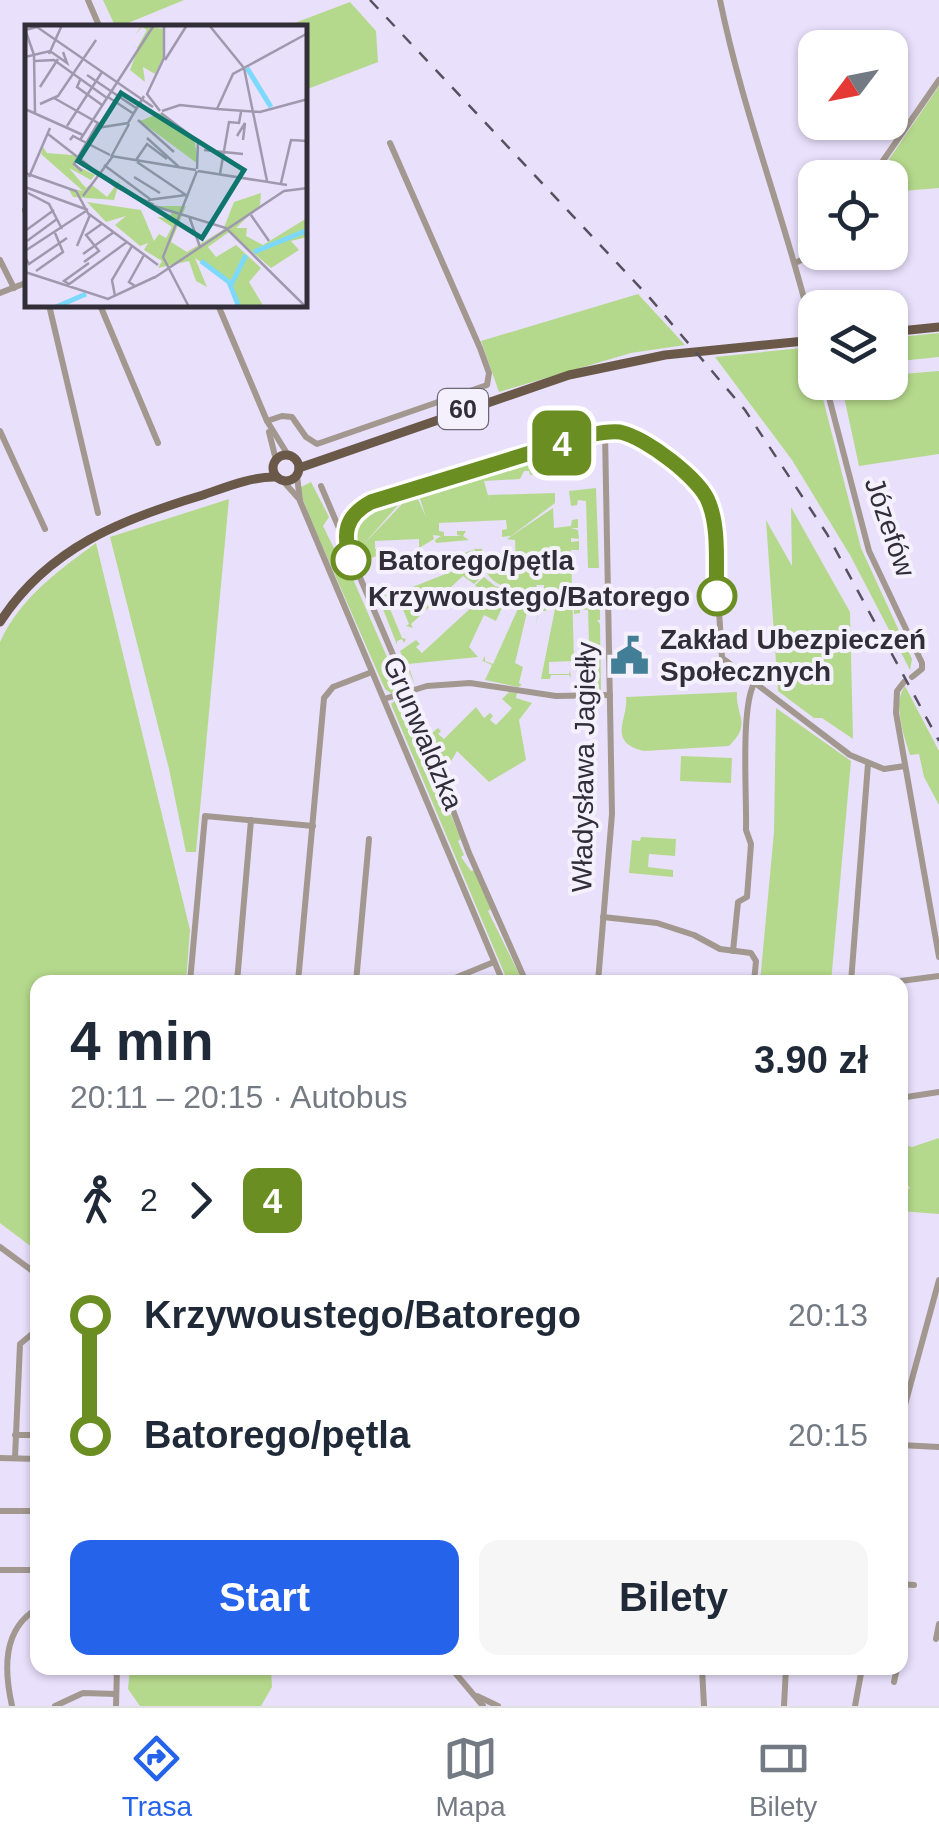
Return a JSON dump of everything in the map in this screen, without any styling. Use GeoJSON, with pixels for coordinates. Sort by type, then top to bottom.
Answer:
{"type":"FeatureCollection","features":[{"type":"Feature","properties":{"kind":"main road"},"geometry":{"type":"LineString","coordinates":[[908,330],[939,327]]}},
{"type":"Feature","properties":{"kind":"main road","name":"60"},"geometry":{"type":"LineString","coordinates":[[0,622],[38,576],[88,538],[137,516],[242,482],[275,463],[294,465],[327,456],[600,367],[665,355],[798,340]]}},
{"type":"Feature","properties":{"kind":"main road"},"geometry":{"type":"LineString","coordinates":[[275,463],[280,479]]}},
{"type":"Feature","properties":{"kind":"main road","name":"60"},"geometry":{"type":"LineString","coordinates":[[242,482],[280,479],[294,465]]}},
{"type":"Feature","properties":{"kind":"street"},"geometry":{"type":"LineString","coordinates":[[88,0],[99,25]]}},
{"type":"Feature","properties":{"kind":"street"},"geometry":{"type":"LineString","coordinates":[[720,0],[733,62],[802,290]]}},
{"type":"Feature","properties":{"kind":"street"},"geometry":{"type":"LineString","coordinates":[[883,160],[939,80]]}},
{"type":"Feature","properties":{"kind":"street"},"geometry":{"type":"LineString","coordinates":[[267,422],[292,417],[311,442],[326,443],[481,389],[489,379],[480,348],[390,143]]}},
{"type":"Feature","properties":{"kind":"street"},"geometry":{"type":"LineString","coordinates":[[0,260],[14,288]]}},
{"type":"Feature","properties":{"kind":"street"},"geometry":{"type":"LineString","coordinates":[[0,293],[25,283]]}},
{"type":"Feature","properties":{"kind":"street"},"geometry":{"type":"LineString","coordinates":[[50,308],[98,513]]}},
{"type":"Feature","properties":{"kind":"street"},"geometry":{"type":"LineString","coordinates":[[101,308],[158,443]]}},
{"type":"Feature","properties":{"kind":"street","name":"Grunwaldzka"},"geometry":{"type":"LineString","coordinates":[[219,308],[267,422],[294,465],[300,501],[500,975]]}},
{"type":"Feature","properties":{"kind":"street","name":"Józefów"},"geometry":{"type":"LineString","coordinates":[[830,400],[869,551],[922,663],[922,669],[912,678]]}},
{"type":"Feature","properties":{"kind":"street","name":"Grunwaldzka"},"geometry":{"type":"LineString","coordinates":[[267,422],[275,463]]}},
{"type":"Feature","properties":{"kind":"street"},"geometry":{"type":"LineString","coordinates":[[0,431],[46,528]]}},
{"type":"Feature","properties":{"kind":"street"},"geometry":{"type":"LineString","coordinates":[[344,539],[354,514],[371,502],[605,432],[618,432],[688,474],[707,497],[713,516],[722,658],[850,755],[884,769],[905,766]]}},
{"type":"Feature","properties":{"kind":"street","name":"Władysława Jagiełły"},"geometry":{"type":"LineString","coordinates":[[599,975],[612,814],[605,432]]}},
{"type":"Feature","properties":{"kind":"street","name":"Grunwaldzka"},"geometry":{"type":"LineString","coordinates":[[280,479],[300,501]]}},
{"type":"Feature","properties":{"kind":"street"},"geometry":{"type":"LineString","coordinates":[[320,486],[408,690],[470,853],[523,975]]}},
{"type":"Feature","properties":{"kind":"street"},"geometry":{"type":"LineString","coordinates":[[299,975],[326,694],[333,687],[372,672]]}},
{"type":"Feature","properties":{"kind":"street"},"geometry":{"type":"LineString","coordinates":[[384,699],[408,690],[470,682],[556,696],[610,695]]}},
{"type":"Feature","properties":{"kind":"street"},"geometry":{"type":"LineString","coordinates":[[732,951],[738,902],[747,896],[752,844],[746,830],[748,693],[755,682]]}},
{"type":"Feature","properties":{"kind":"street"},"geometry":{"type":"LineString","coordinates":[[904,682],[897,691],[896,706],[939,957]]}},
{"type":"Feature","properties":{"kind":"street"},"geometry":{"type":"LineString","coordinates":[[853,975],[868,764]]}},
{"type":"Feature","properties":{"kind":"street"},"geometry":{"type":"LineString","coordinates":[[191,975],[205,816],[313,826]]}},
{"type":"Feature","properties":{"kind":"street"},"geometry":{"type":"LineString","coordinates":[[238,975],[251,820]]}},
{"type":"Feature","properties":{"kind":"street"},"geometry":{"type":"LineString","coordinates":[[357,975],[369,839]]}},
{"type":"Feature","properties":{"kind":"street"},"geometry":{"type":"LineString","coordinates":[[604,916],[672,927],[720,950],[756,956],[755,975]]}},
{"type":"Feature","properties":{"kind":"street"},"geometry":{"type":"LineString","coordinates":[[462,975],[494,962]]}},
{"type":"Feature","properties":{"kind":"street"},"geometry":{"type":"LineString","coordinates":[[908,980],[939,976]]}},
{"type":"Feature","properties":{"kind":"street"},"geometry":{"type":"LineString","coordinates":[[908,1097],[939,1092]]}},
{"type":"Feature","properties":{"kind":"street"},"geometry":{"type":"LineString","coordinates":[[0,1247],[30,1269]]}},
{"type":"Feature","properties":{"kind":"street"},"geometry":{"type":"LineString","coordinates":[[908,1394],[939,1280]]}},
{"type":"Feature","properties":{"kind":"street"},"geometry":{"type":"LineString","coordinates":[[14,1458],[20,1344],[30,1336]]}},
{"type":"Feature","properties":{"kind":"street"},"geometry":{"type":"LineString","coordinates":[[14,1436],[30,1435]]}},
{"type":"Feature","properties":{"kind":"street"},"geometry":{"type":"LineString","coordinates":[[908,1445],[939,1447]]}},
{"type":"Feature","properties":{"kind":"street"},"geometry":{"type":"LineString","coordinates":[[0,1458],[30,1459]]}},
{"type":"Feature","properties":{"kind":"street"},"geometry":{"type":"LineString","coordinates":[[0,1511],[30,1512]]}},
{"type":"Feature","properties":{"kind":"street"},"geometry":{"type":"LineString","coordinates":[[0,1570],[30,1570]]}},
{"type":"Feature","properties":{"kind":"street"},"geometry":{"type":"LineString","coordinates":[[908,1585],[914,1585]]}},
{"type":"Feature","properties":{"kind":"street"},"geometry":{"type":"LineString","coordinates":[[12,1706],[4,1644],[30,1614]]}},
{"type":"Feature","properties":{"kind":"street"},"geometry":{"type":"LineString","coordinates":[[936,1639],[939,1624]]}},
{"type":"Feature","properties":{"kind":"street"},"geometry":{"type":"LineString","coordinates":[[116,1706],[117,1675]]}},
{"type":"Feature","properties":{"kind":"street"},"geometry":{"type":"LineString","coordinates":[[457,1675],[480,1699],[498,1706]]}},
{"type":"Feature","properties":{"kind":"street"},"geometry":{"type":"LineString","coordinates":[[702,1675],[704,1706]]}},
{"type":"Feature","properties":{"kind":"street"},"geometry":{"type":"LineString","coordinates":[[784,1706],[786,1675]]}},
{"type":"Feature","properties":{"kind":"street"},"geometry":{"type":"LineString","coordinates":[[855,1706],[861,1675]]}},
{"type":"Feature","properties":{"kind":"street"},"geometry":{"type":"LineString","coordinates":[[894,1682],[896,1675]]}},
{"type":"Feature","properties":{"kind":"street"},"geometry":{"type":"LineString","coordinates":[[470,1689],[482,1706]]}},
{"type":"Feature","properties":{"kind":"street"},"geometry":{"type":"LineString","coordinates":[[56,1706],[83,1693],[116,1694]]}},
{"type":"Feature","properties":{"kind":"green space"},"geometry":{"type":"Polygon","coordinates":[[[103,0],[184,0],[123,25],[115,25],[103,0]]]}},
{"type":"Feature","properties":{"kind":"green space"},"geometry":{"type":"Polygon","coordinates":[[[350,2],[376,31],[378,62],[308,89],[308,25],[289,25],[350,2]]]}},
{"type":"Feature","properties":{"kind":"green space"},"geometry":{"type":"Polygon","coordinates":[[[939,86],[939,188],[908,191],[908,160],[889,160],[902,140],[908,140],[908,132],[939,86]]]}},
{"type":"Feature","properties":{"kind":"green space"},"geometry":{"type":"Polygon","coordinates":[[[638,294],[685,345],[631,353],[499,392],[481,341],[638,294]]]}},
{"type":"Feature","properties":{"kind":"green space"},"geometry":{"type":"Polygon","coordinates":[[[939,333],[939,357],[908,360],[908,336],[939,333]]]}},
{"type":"Feature","properties":{"kind":"green space"},"geometry":{"type":"Polygon","coordinates":[[[798,348],[798,400],[823,400],[861,548],[912,659],[910,670],[850,555],[792,460],[715,357],[798,348]]]}},
{"type":"Feature","properties":{"kind":"green space"},"geometry":{"type":"Polygon","coordinates":[[[939,371],[939,454],[859,466],[845,400],[908,400],[908,374],[939,371]]]}},
{"type":"Feature","properties":{"kind":"green space"},"geometry":{"type":"Polygon","coordinates":[[[554,454],[558,474],[551,473],[555,471],[553,457],[542,461],[545,474],[530,475],[524,471],[520,479],[484,481],[490,503],[488,495],[555,493],[555,503],[511,536],[502,537],[502,530],[507,529],[506,520],[439,523],[444,536],[462,536],[457,531],[466,531],[463,536],[469,540],[436,543],[441,536],[433,535],[434,539],[419,548],[419,539],[375,541],[380,555],[362,561],[355,536],[368,515],[400,503],[363,545],[404,502],[417,497],[426,517],[419,496],[554,454]]]}},
{"type":"Feature","properties":{"kind":"green space"},"geometry":{"type":"Polygon","coordinates":[[[311,482],[329,517],[323,526],[349,579],[353,579],[394,673],[403,682],[399,682],[402,688],[392,694],[385,689],[309,516],[299,488],[311,482]]]}},
{"type":"Feature","properties":{"kind":"green space"},"geometry":{"type":"Polygon","coordinates":[[[596,488],[599,568],[588,568],[586,501],[578,500],[577,505],[571,506],[569,491],[596,488]]]}},
{"type":"Feature","properties":{"kind":"green space"},"geometry":{"type":"Polygon","coordinates":[[[229,499],[196,852],[186,852],[110,537],[229,499]]]}},
{"type":"Feature","properties":{"kind":"green space"},"geometry":{"type":"Polygon","coordinates":[[[791,507],[850,612],[853,739],[822,718],[814,718],[778,691],[766,520],[792,566],[791,507]]]}},
{"type":"Feature","properties":{"kind":"green space"},"geometry":{"type":"Polygon","coordinates":[[[553,508],[554,528],[571,526],[572,520],[578,519],[578,528],[571,528],[578,530],[579,539],[571,538],[571,542],[579,541],[579,550],[571,550],[574,661],[549,662],[549,674],[569,674],[570,670],[571,678],[551,675],[550,679],[541,679],[555,609],[547,607],[542,611],[544,596],[570,599],[544,595],[544,585],[536,585],[541,594],[498,584],[486,572],[474,549],[482,549],[492,573],[512,572],[516,567],[515,540],[507,539],[553,508]]]}},
{"type":"Feature","properties":{"kind":"green space"},"geometry":{"type":"Polygon","coordinates":[[[96,543],[190,930],[187,975],[30,975],[30,1246],[0,1223],[0,642],[18,612],[54,575],[96,543]]]}},
{"type":"Feature","properties":{"kind":"green space"},"geometry":{"type":"Polygon","coordinates":[[[473,550],[484,575],[474,584],[463,576],[411,624],[413,628],[406,626],[409,624],[399,600],[388,604],[402,638],[406,639],[404,643],[402,639],[397,641],[397,645],[376,591],[390,585],[390,596],[473,563],[470,555],[464,553],[473,550]]]}},
{"type":"Feature","properties":{"kind":"green space"},"geometry":{"type":"Polygon","coordinates":[[[484,577],[495,586],[510,590],[496,621],[484,615],[469,647],[478,657],[408,664],[415,685],[400,651],[416,640],[422,653],[488,592],[475,585],[484,577]]]}},
{"type":"Feature","properties":{"kind":"green space"},"geometry":{"type":"Polygon","coordinates":[[[512,590],[541,596],[536,626],[538,608],[529,604],[515,663],[523,667],[519,683],[522,685],[518,687],[485,680],[492,665],[483,661],[481,664],[485,656],[485,661],[493,664],[520,604],[513,599],[510,604],[507,602],[512,590]]]}},
{"type":"Feature","properties":{"kind":"green space"},"geometry":{"type":"Polygon","coordinates":[[[574,601],[600,604],[597,620],[601,691],[589,692],[591,680],[579,680],[577,672],[590,676],[588,610],[580,609],[580,613],[574,614],[574,601]]]}},
{"type":"Feature","properties":{"kind":"green space"},"geometry":{"type":"Polygon","coordinates":[[[905,686],[939,751],[939,805],[924,777],[919,754],[910,755],[905,739],[899,701],[905,686]]]}},
{"type":"Feature","properties":{"kind":"green space"},"geometry":{"type":"Polygon","coordinates":[[[509,692],[532,703],[519,720],[526,760],[489,782],[457,751],[450,763],[443,762],[432,733],[438,728],[444,739],[476,707],[484,718],[490,713],[490,720],[496,725],[512,708],[502,699],[509,692]]]}},
{"type":"Feature","properties":{"kind":"green space"},"geometry":{"type":"Polygon","coordinates":[[[737,692],[742,725],[729,746],[644,751],[632,747],[622,735],[626,697],[737,692]]]}},
{"type":"Feature","properties":{"kind":"green space"},"geometry":{"type":"Polygon","coordinates":[[[402,695],[409,699],[422,737],[419,739],[461,839],[461,857],[471,871],[475,870],[491,909],[488,911],[520,975],[505,975],[391,704],[402,695]]]}},
{"type":"Feature","properties":{"kind":"green space"},"geometry":{"type":"Polygon","coordinates":[[[776,708],[851,761],[832,975],[761,975],[774,832],[776,708]]]}},
{"type":"Feature","properties":{"kind":"green space"},"geometry":{"type":"Polygon","coordinates":[[[681,756],[732,758],[731,783],[680,781],[681,756]]]}},
{"type":"Feature","properties":{"kind":"green space"},"geometry":{"type":"Polygon","coordinates":[[[641,837],[676,839],[675,856],[649,854],[648,867],[673,870],[673,877],[629,873],[632,840],[640,841],[641,837]]]}},
{"type":"Feature","properties":{"kind":"green space"},"geometry":{"type":"Polygon","coordinates":[[[939,1138],[939,1214],[908,1212],[908,1146],[939,1138]]]}},
{"type":"Feature","properties":{"kind":"green space"},"geometry":{"type":"Polygon","coordinates":[[[129,1675],[271,1675],[272,1687],[261,1706],[140,1706],[128,1689],[129,1675]]]}},
{"type":"Feature","properties":{"kind":"railway"},"geometry":{"type":"LineString","coordinates":[[370,0],[649,297],[745,410],[827,534],[939,741]]}},
{"type":"Feature","properties":{"kind":"bus line","name":"4"},"geometry":{"type":"LineString","coordinates":[[351,560],[344,539],[347,524],[371,502],[589,435],[618,432],[688,474],[707,497],[713,516],[717,596]]}},
{"type":"Feature","properties":{"kind":"place","name":"Batorego/pętla"},"geometry":{"type":"Point","coordinates":[351,560]}},
{"type":"Feature","properties":{"kind":"place","name":"Krzywoustego/Batorego"},"geometry":{"type":"Point","coordinates":[717,596]}},
{"type":"Feature","properties":{"kind":"place","name":"Zakład Ubezpieczeń Społecznych"},"geometry":{"type":"Point","coordinates":[630,655]}}]}
